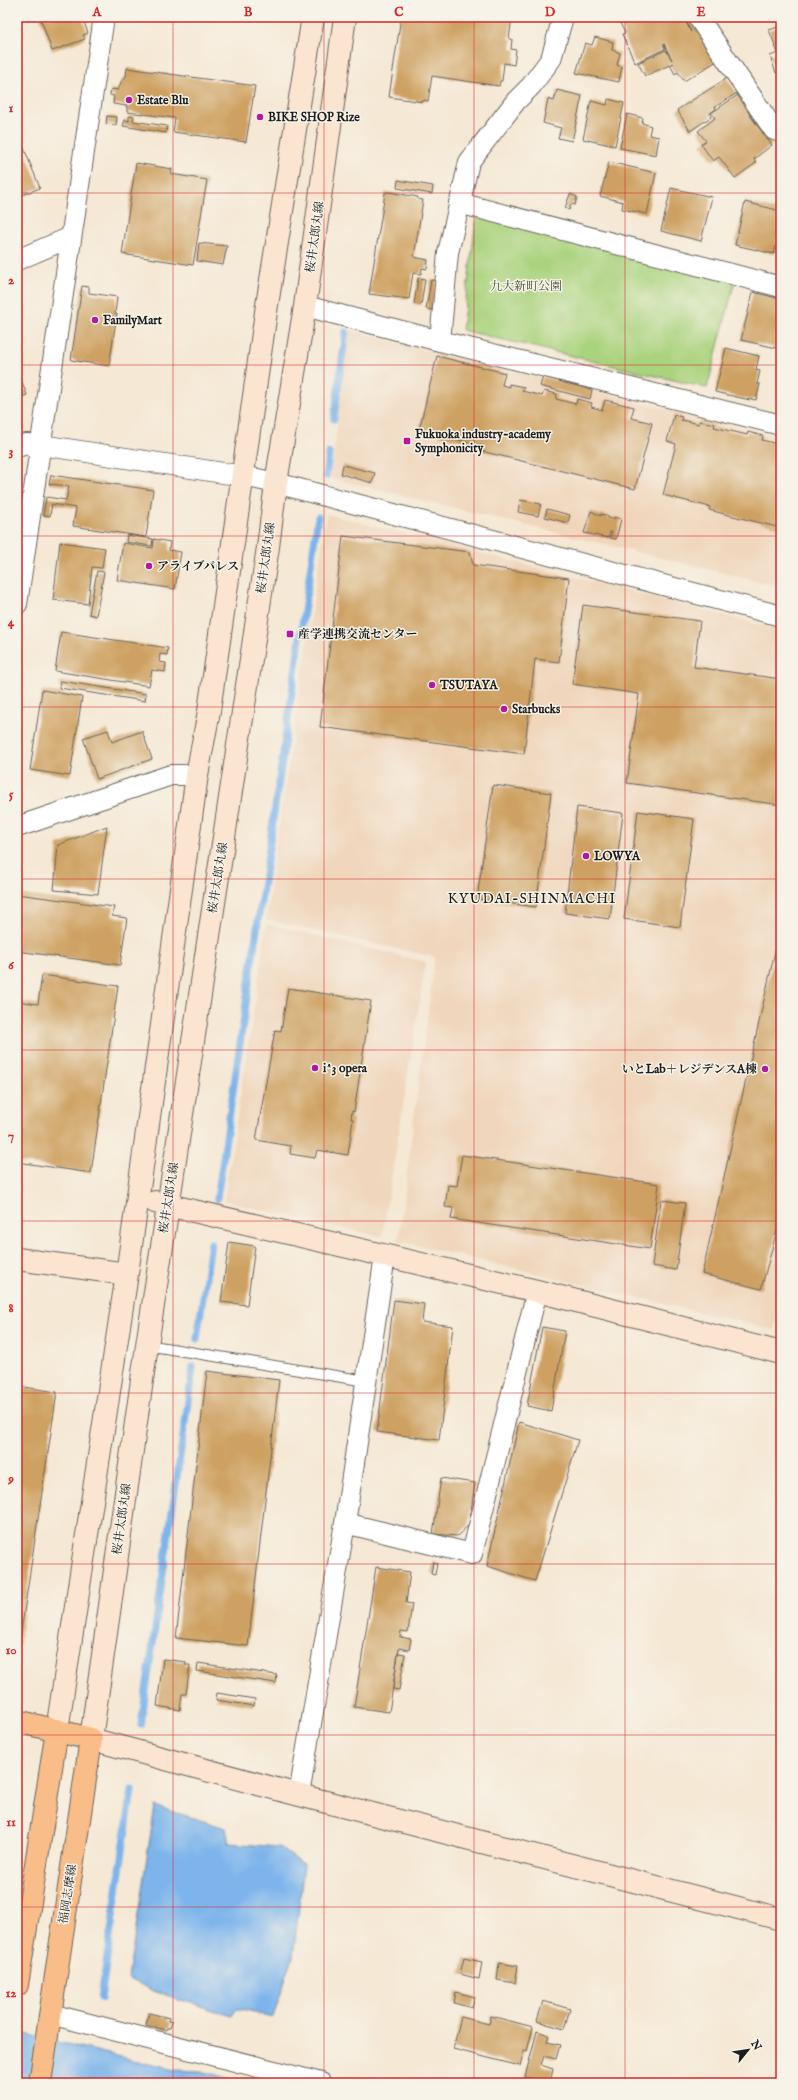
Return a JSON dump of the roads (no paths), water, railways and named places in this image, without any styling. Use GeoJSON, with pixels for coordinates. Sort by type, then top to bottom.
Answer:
{"type":"FeatureCollection","features":[{"type":"Feature","properties":{"kind":"main road"},"geometry":{"type":"LineString","coordinates":[[17,1985],[127,1274],[197,775],[209,711],[268,305],[313,17]]}},
{"type":"Feature","properties":{"kind":"main road","name":"桜井太郎丸線"},"geometry":{"type":"LineString","coordinates":[[91,1739],[147,1345],[268,547],[276,483],[305,306],[345,17]]}},
{"type":"Feature","properties":{"kind":"main road"},"geometry":{"type":"LineString","coordinates":[[138,1198],[537,1291],[781,1353]]}},
{"type":"Feature","properties":{"kind":"main road"},"geometry":{"type":"LineString","coordinates":[[17,1259],[127,1274]]}},
{"type":"Feature","properties":{"kind":"main road"},"geometry":{"type":"LineString","coordinates":[[17,1721],[57,1730],[299,1795],[781,1919]]}},
{"type":"Feature","properties":{"kind":"main road","name":"福岡志摩線"},"geometry":{"type":"LineString","coordinates":[[40,2083],[91,1739]]}},
{"type":"Feature","properties":{"kind":"street"},"geometry":{"type":"LineString","coordinates":[[17,604],[104,17]]}},
{"type":"Feature","properties":{"kind":"street"},"geometry":{"type":"LineString","coordinates":[[440,341],[448,253],[469,162],[516,101],[532,86],[551,59],[563,17]]}},
{"type":"Feature","properties":{"kind":"street"},"geometry":{"type":"LineString","coordinates":[[698,17],[774,130],[781,132]]}},
{"type":"Feature","properties":{"kind":"street"},"geometry":{"type":"LineString","coordinates":[[459,203],[781,287]]}},
{"type":"Feature","properties":{"kind":"street"},"geometry":{"type":"LineString","coordinates":[[17,260],[71,237]]}},
{"type":"Feature","properties":{"kind":"street"},"geometry":{"type":"LineString","coordinates":[[305,306],[440,341],[781,425]]}},
{"type":"Feature","properties":{"kind":"street"},"geometry":{"type":"LineString","coordinates":[[17,447],[26,444],[41,445],[243,476],[276,483],[781,616]]}},
{"type":"Feature","properties":{"kind":"street"},"geometry":{"type":"LineString","coordinates":[[17,827],[171,775],[197,775]]}},
{"type":"Feature","properties":{"kind":"street"},"geometry":{"type":"LineString","coordinates":[[299,1795],[345,1523],[385,1256]]}},
{"type":"Feature","properties":{"kind":"street"},"geometry":{"type":"LineString","coordinates":[[345,1523],[472,1554],[537,1291]]}},
{"type":"Feature","properties":{"kind":"street"},"geometry":{"type":"LineString","coordinates":[[49,2019],[321,2083]]}},
{"type":"Feature","properties":{"kind":"lane"},"geometry":{"type":"LineString","coordinates":[[147,1345],[366,1381]]}},
{"type":"Feature","properties":{"kind":"water"},"geometry":{"type":"Polygon","coordinates":[[[155,1806],[226,1828],[229,1843],[279,1847],[304,1865],[293,1957],[273,2017],[236,2009],[232,2016],[153,1991],[128,1978],[155,1806]]]}},
{"type":"Feature","properties":{"kind":"water"},"geometry":{"type":"Polygon","coordinates":[[[17,2032],[175,2070],[201,2071],[247,2083],[17,2083],[17,2032]]]}},
{"type":"Feature","properties":{"kind":"waterway"},"geometry":{"type":"LineString","coordinates":[[334,419],[346,332]]}},
{"type":"Feature","properties":{"kind":"waterway"},"geometry":{"type":"LineString","coordinates":[[326,476],[329,453]]}},
{"type":"Feature","properties":{"kind":"waterway"},"geometry":{"type":"LineString","coordinates":[[217,1199],[318,517]]}},
{"type":"Feature","properties":{"kind":"waterway"},"geometry":{"type":"LineString","coordinates":[[197,1339],[211,1243]]}},
{"type":"Feature","properties":{"kind":"waterway"},"geometry":{"type":"LineString","coordinates":[[141,1725],[193,1367]]}},
{"type":"Feature","properties":{"kind":"waterway"},"geometry":{"type":"LineString","coordinates":[[101,1998],[132,1790]]}},
{"type":"Feature","properties":{"kind":"place","name":"Estate Blu"},"geometry":{"type":"Point","coordinates":[129,100]}},
{"type":"Feature","properties":{"kind":"place","name":"BIKE SHOP Rize"},"geometry":{"type":"Point","coordinates":[260,117]}},
{"type":"Feature","properties":{"kind":"place","name":"FamilyMart"},"geometry":{"type":"Point","coordinates":[95,320]}},
{"type":"Feature","properties":{"kind":"place","name":"Fukuoka industry-academy Symphonicity"},"geometry":{"type":"Point","coordinates":[407,441]}},
{"type":"Feature","properties":{"kind":"place","name":"アライブパレス"},"geometry":{"type":"Point","coordinates":[149,566]}},
{"type":"Feature","properties":{"kind":"place","name":"産学連携交流センター"},"geometry":{"type":"Point","coordinates":[290,634]}},
{"type":"Feature","properties":{"kind":"place","name":"TSUTAYA"},"geometry":{"type":"Point","coordinates":[432,685]}},
{"type":"Feature","properties":{"kind":"place","name":"Starbucks"},"geometry":{"type":"Point","coordinates":[504,709]}},
{"type":"Feature","properties":{"kind":"place","name":"LOWYA"},"geometry":{"type":"Point","coordinates":[586,856]}},
{"type":"Feature","properties":{"kind":"place","name":"i^3 opera"},"geometry":{"type":"Point","coordinates":[315,1068]}},
{"type":"Feature","properties":{"kind":"place","name":"いとLab＋レジデンスA棟"},"geometry":{"type":"Point","coordinates":[765,1069]}},
{"type":"Feature","properties":{"kind":"district","name":"KYUDAI-SHINMACHI"},"geometry":{"type":"Point","coordinates":[532,899]}},
{"type":"Feature","properties":{"kind":"park label","name":"九大新町公園"},"geometry":{"type":"Point","coordinates":[526,286]}}]}
